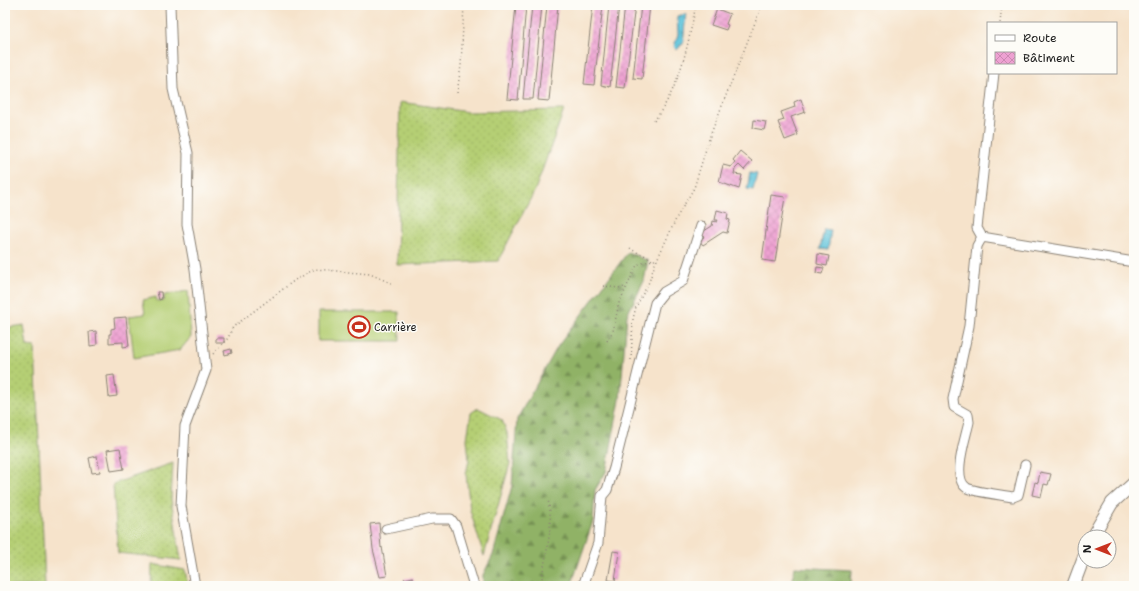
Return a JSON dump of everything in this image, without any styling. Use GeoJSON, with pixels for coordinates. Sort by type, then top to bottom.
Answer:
{"type":"FeatureCollection","features":[{"type":"Feature","properties":{"kind":"main road"},"geometry":{"type":"LineString","coordinates":[[1097,529],[1112,504],[1134,483]]}},
{"type":"Feature","properties":{"kind":"main road"},"geometry":{"type":"LineString","coordinates":[[1072,586],[1079,569]]}},
{"type":"Feature","properties":{"kind":"street"},"geometry":{"type":"LineString","coordinates":[[170,5],[173,89],[188,153],[187,224],[195,269],[206,370],[185,426],[183,462],[181,506],[195,586]]}},
{"type":"Feature","properties":{"kind":"street"},"geometry":{"type":"LineString","coordinates":[[982,237],[977,228],[994,74]]}},
{"type":"Feature","properties":{"kind":"street"},"geometry":{"type":"LineString","coordinates":[[583,586],[598,543],[602,496],[607,490],[614,468],[655,303],[664,292],[683,281],[701,226]]}},
{"type":"Feature","properties":{"kind":"street"},"geometry":{"type":"LineString","coordinates":[[982,237],[1134,262]]}},
{"type":"Feature","properties":{"kind":"street"},"geometry":{"type":"LineString","coordinates":[[982,237],[977,246],[969,326],[953,400],[954,407],[968,415],[969,422],[958,471],[960,480],[967,488],[1013,497],[1018,495],[1024,465]]}},
{"type":"Feature","properties":{"kind":"street"},"geometry":{"type":"LineString","coordinates":[[386,529],[432,519],[451,519],[456,526],[474,586]]}},
{"type":"Feature","properties":{"kind":"path"},"geometry":{"type":"LineString","coordinates":[[457,93],[461,66],[464,5]]}},
{"type":"Feature","properties":{"kind":"path"},"geometry":{"type":"LineString","coordinates":[[654,121],[670,98],[676,83],[689,42],[696,5]]}},
{"type":"Feature","properties":{"kind":"path"},"geometry":{"type":"LineString","coordinates":[[631,362],[633,319],[636,307],[649,282],[677,217],[694,188],[710,136],[762,5]]}},
{"type":"Feature","properties":{"kind":"path"},"geometry":{"type":"LineString","coordinates":[[1000,22],[1002,5]]}},
{"type":"Feature","properties":{"kind":"path"},"geometry":{"type":"LineString","coordinates":[[630,248],[635,252],[646,255],[652,260]]}},
{"type":"Feature","properties":{"kind":"path"},"geometry":{"type":"LineString","coordinates":[[606,341],[613,331],[619,303],[636,265],[652,260],[658,260]]}},
{"type":"Feature","properties":{"kind":"path"},"geometry":{"type":"LineString","coordinates":[[205,362],[228,338],[233,327],[295,280],[315,269],[370,274],[391,283]]}},
{"type":"Feature","properties":{"kind":"path"},"geometry":{"type":"LineString","coordinates":[[603,286],[626,287]]}},
{"type":"Feature","properties":{"kind":"path"},"geometry":{"type":"LineString","coordinates":[[541,586],[550,536],[550,509],[548,500]]}},
{"type":"Feature","properties":{"kind":"green space"},"geometry":{"type":"Polygon","coordinates":[[[400,102],[468,112],[564,110],[535,190],[498,261],[397,265],[400,102]]]}},
{"type":"Feature","properties":{"kind":"green space"},"geometry":{"type":"Polygon","coordinates":[[[628,252],[648,261],[644,281],[627,315],[620,400],[606,472],[595,490],[593,521],[571,586],[483,586],[483,575],[493,555],[512,486],[517,419],[558,346],[628,252]]]}},
{"type":"Feature","properties":{"kind":"green space"},"geometry":{"type":"Polygon","coordinates":[[[188,291],[191,337],[180,350],[134,358],[129,316],[145,314],[143,300],[156,297],[157,301],[164,301],[164,295],[188,291]]]}},
{"type":"Feature","properties":{"kind":"green space","name":"Carrière"},"geometry":{"type":"Polygon","coordinates":[[[318,312],[399,312],[400,341],[318,341],[318,312]]]}},
{"type":"Feature","properties":{"kind":"green space"},"geometry":{"type":"Polygon","coordinates":[[[24,325],[27,346],[35,347],[45,586],[5,586],[5,328],[24,325]]]}},
{"type":"Feature","properties":{"kind":"green space"},"geometry":{"type":"Polygon","coordinates":[[[478,408],[502,420],[507,433],[510,463],[484,556],[470,510],[466,474],[469,460],[467,439],[471,413],[478,408]]]}},
{"type":"Feature","properties":{"kind":"green space"},"geometry":{"type":"Polygon","coordinates":[[[173,463],[171,499],[181,560],[118,553],[113,484],[173,463]]]}},
{"type":"Feature","properties":{"kind":"green space"},"geometry":{"type":"Polygon","coordinates":[[[152,564],[185,570],[188,586],[151,586],[152,564]]]}},
{"type":"Feature","properties":{"kind":"green space"},"geometry":{"type":"Polygon","coordinates":[[[795,567],[852,570],[851,586],[790,586],[795,567]]]}},
{"type":"Feature","properties":{"kind":"water"},"geometry":{"type":"Polygon","coordinates":[[[686,14],[683,43],[677,50],[674,47],[678,34],[677,16],[686,14]]]}},
{"type":"Feature","properties":{"kind":"water"},"geometry":{"type":"Polygon","coordinates":[[[750,173],[757,174],[753,190],[747,189],[750,173]]]}},
{"type":"Feature","properties":{"kind":"water"},"geometry":{"type":"Polygon","coordinates":[[[824,229],[831,230],[828,250],[820,249],[824,229]]]}},
{"type":"Feature","properties":{"kind":"building"},"geometry":{"type":"Polygon","coordinates":[[[516,5],[526,5],[518,100],[507,99],[516,5]]]}},
{"type":"Feature","properties":{"kind":"building"},"geometry":{"type":"Polygon","coordinates":[[[532,5],[542,5],[533,99],[523,99],[532,5]]]}},
{"type":"Feature","properties":{"kind":"building"},"geometry":{"type":"Polygon","coordinates":[[[547,5],[558,5],[549,101],[538,100],[547,5]]]}},
{"type":"Feature","properties":{"kind":"building"},"geometry":{"type":"Polygon","coordinates":[[[593,5],[603,5],[594,85],[584,84],[593,5]]]}},
{"type":"Feature","properties":{"kind":"building"},"geometry":{"type":"Polygon","coordinates":[[[609,5],[619,5],[610,87],[601,85],[609,5]]]}},
{"type":"Feature","properties":{"kind":"building"},"geometry":{"type":"Polygon","coordinates":[[[625,5],[635,5],[625,88],[616,87],[625,5]]]}},
{"type":"Feature","properties":{"kind":"building"},"geometry":{"type":"Polygon","coordinates":[[[641,5],[650,5],[642,79],[633,78],[641,5]]]}},
{"type":"Feature","properties":{"kind":"building"},"geometry":{"type":"Polygon","coordinates":[[[717,9],[730,14],[726,24],[728,25],[726,30],[711,25],[717,9]]]}},
{"type":"Feature","properties":{"kind":"building"},"geometry":{"type":"Polygon","coordinates":[[[801,99],[805,112],[791,117],[798,135],[785,140],[778,122],[784,120],[781,112],[795,107],[794,102],[801,99]]]}},
{"type":"Feature","properties":{"kind":"building"},"geometry":{"type":"Polygon","coordinates":[[[754,120],[766,122],[764,130],[753,128],[754,120]]]}},
{"type":"Feature","properties":{"kind":"building"},"geometry":{"type":"Polygon","coordinates":[[[740,151],[752,161],[744,170],[739,165],[735,169],[734,174],[742,175],[739,189],[719,182],[723,165],[731,167],[735,162],[733,160],[740,151]]]}},
{"type":"Feature","properties":{"kind":"building"},"geometry":{"type":"Polygon","coordinates":[[[771,195],[785,197],[775,262],[762,260],[771,195]]]}},
{"type":"Feature","properties":{"kind":"building"},"geometry":{"type":"Polygon","coordinates":[[[717,210],[728,213],[727,219],[730,220],[727,233],[723,232],[703,245],[699,240],[704,237],[701,233],[712,226],[713,221],[717,222],[718,220],[715,220],[717,210]]]}},
{"type":"Feature","properties":{"kind":"building"},"geometry":{"type":"Polygon","coordinates":[[[818,254],[829,256],[827,266],[817,264],[818,254]]]}},
{"type":"Feature","properties":{"kind":"building"},"geometry":{"type":"Polygon","coordinates":[[[817,267],[824,268],[822,274],[816,273],[817,267]]]}},
{"type":"Feature","properties":{"kind":"building"},"geometry":{"type":"Polygon","coordinates":[[[157,292],[161,292],[162,299],[159,300],[157,292]]]}},
{"type":"Feature","properties":{"kind":"building"},"geometry":{"type":"Polygon","coordinates":[[[126,317],[129,346],[123,347],[123,342],[109,343],[109,334],[111,334],[111,329],[115,328],[114,318],[126,317]]]}},
{"type":"Feature","properties":{"kind":"building"},"geometry":{"type":"Polygon","coordinates":[[[96,331],[97,345],[90,346],[89,332],[96,331]]]}},
{"type":"Feature","properties":{"kind":"building"},"geometry":{"type":"Polygon","coordinates":[[[216,338],[224,338],[224,343],[216,343],[216,338]]]}},
{"type":"Feature","properties":{"kind":"building"},"geometry":{"type":"Polygon","coordinates":[[[231,349],[232,353],[225,355],[224,351],[231,349]]]}},
{"type":"Feature","properties":{"kind":"building"},"geometry":{"type":"Polygon","coordinates":[[[114,375],[117,396],[109,397],[107,376],[114,375]]]}},
{"type":"Feature","properties":{"kind":"building"},"geometry":{"type":"Polygon","coordinates":[[[120,448],[124,469],[111,471],[107,450],[120,448]]]}},
{"type":"Feature","properties":{"kind":"building"},"geometry":{"type":"Polygon","coordinates":[[[97,456],[100,472],[92,473],[89,458],[97,456]]]}},
{"type":"Feature","properties":{"kind":"building"},"geometry":{"type":"Polygon","coordinates":[[[1040,472],[1051,474],[1048,485],[1044,484],[1041,497],[1032,495],[1035,482],[1038,483],[1040,472]]]}},
{"type":"Feature","properties":{"kind":"building"},"geometry":{"type":"Polygon","coordinates":[[[379,523],[381,548],[382,547],[387,576],[380,577],[373,549],[370,524],[379,523]]]}},
{"type":"Feature","properties":{"kind":"building"},"geometry":{"type":"Polygon","coordinates":[[[613,551],[619,552],[615,581],[608,580],[613,551]]]}},
{"type":"Feature","properties":{"kind":"building"},"geometry":{"type":"Polygon","coordinates":[[[413,577],[414,583],[405,585],[404,579],[413,577]]]}},
{"type":"Feature","properties":{"kind":"place","name":"Carrière"},"geometry":{"type":"Point","coordinates":[359,327]}}]}
